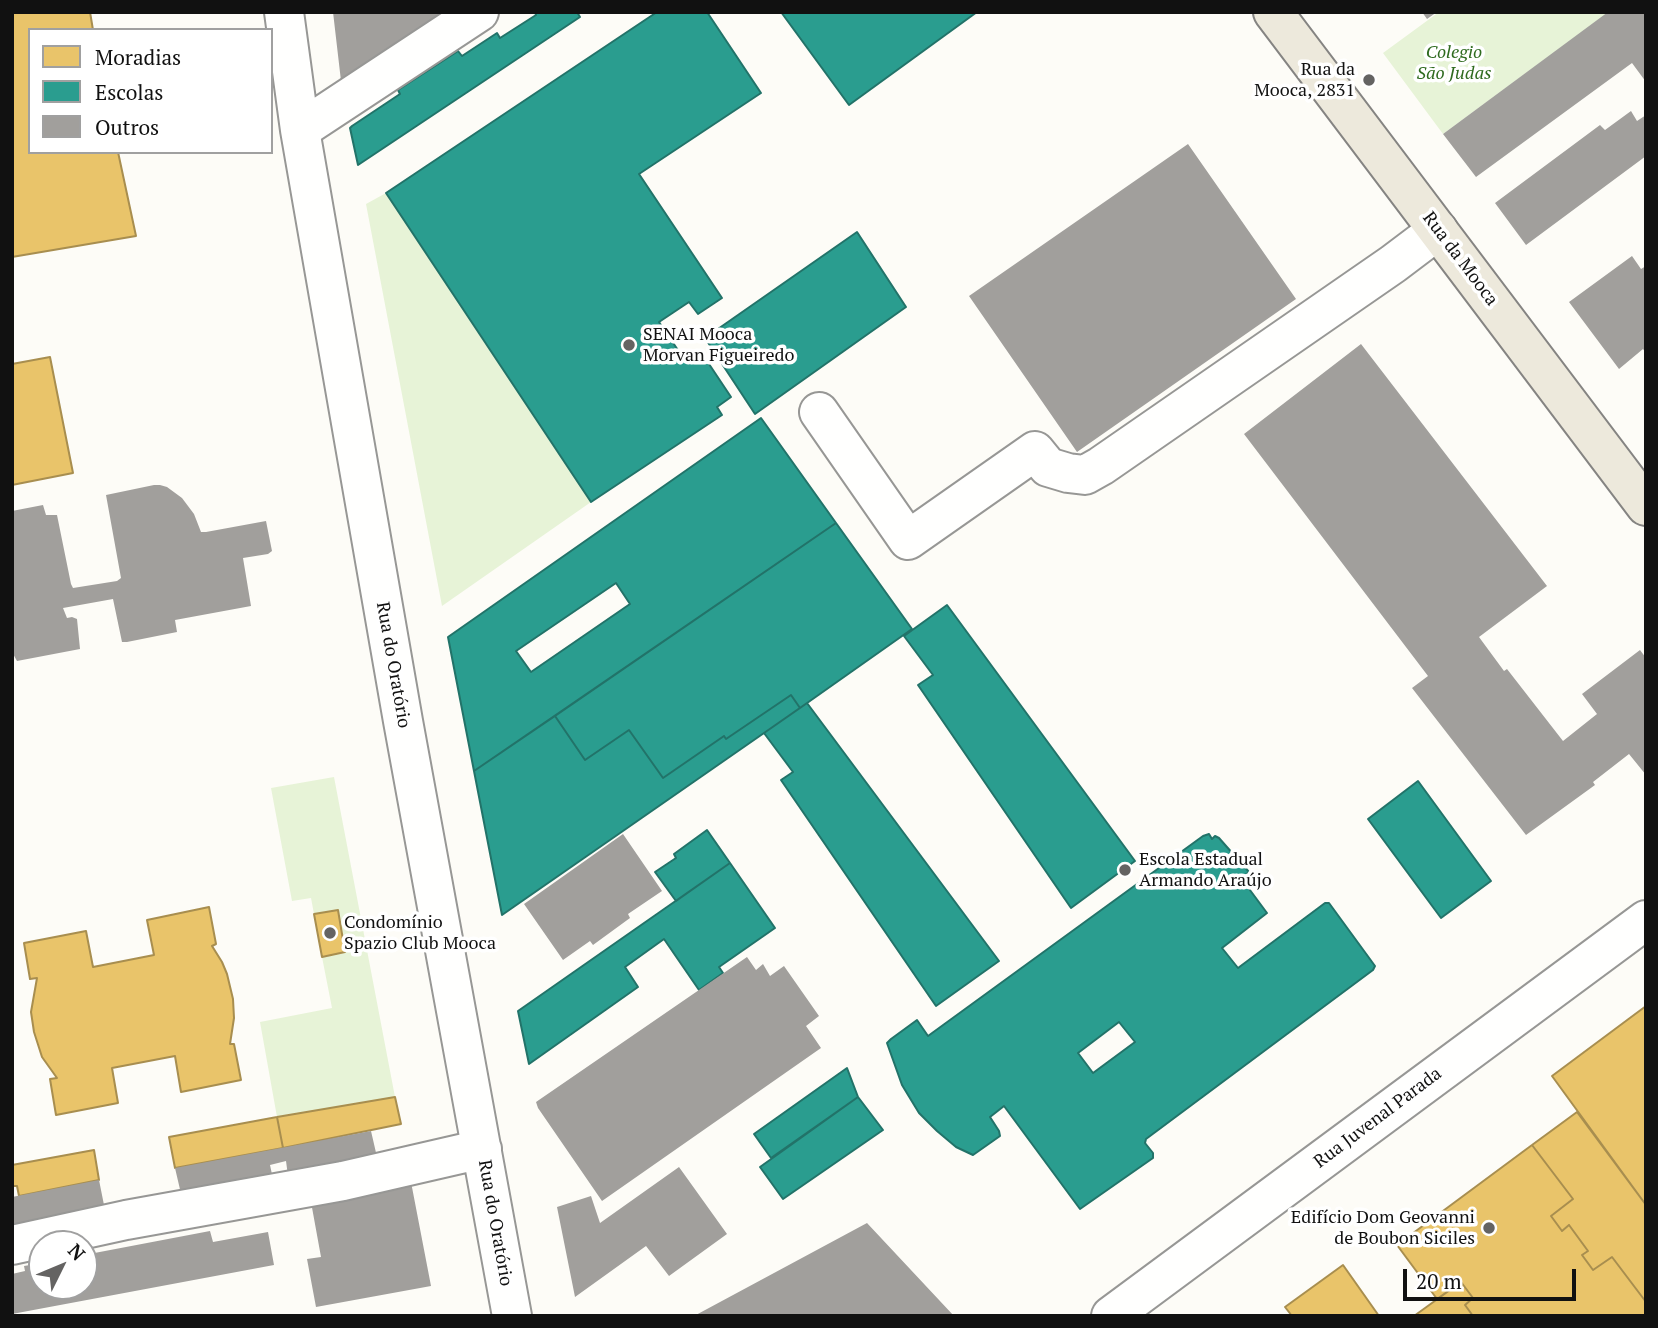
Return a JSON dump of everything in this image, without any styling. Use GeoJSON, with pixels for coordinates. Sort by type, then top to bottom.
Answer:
{"type":"FeatureCollection","features":[{"type":"Feature","properties":{"kind":"main road","name":"Rua da Mooca"},"geometry":{"type":"LineString","coordinates":[[1273,12],[1646,506]]}},
{"type":"Feature","properties":{"kind":"street","name":"Rua do Oratório"},"geometry":{"type":"LineString","coordinates":[[284,12],[300,130],[403,721],[512,1316]]}},
{"type":"Feature","properties":{"kind":"street"},"geometry":{"type":"LineString","coordinates":[[300,130],[479,12]]}},
{"type":"Feature","properties":{"kind":"street"},"geometry":{"type":"LineString","coordinates":[[819,412],[908,540],[1035,451],[1048,467],[1068,473],[1085,475],[1101,466],[1438,230]]}},
{"type":"Feature","properties":{"kind":"street","name":"Rua Juvenal Parada"},"geometry":{"type":"LineString","coordinates":[[1111,1316],[1646,920]]}},
{"type":"Feature","properties":{"kind":"street"},"geometry":{"type":"LineString","coordinates":[[12,1245],[126,1220],[344,1181],[482,1149]]}},
{"type":"Feature","properties":{"kind":"green space","name":"Colegio São Judas"},"geometry":{"type":"Polygon","coordinates":[[[1439,12],[1609,12],[1443,134],[1383,53],[1439,12]]]}},
{"type":"Feature","properties":{"kind":"green space"},"geometry":{"type":"Polygon","coordinates":[[[386,193],[591,502],[442,606],[366,204],[386,193]]]}},
{"type":"Feature","properties":{"kind":"green space"},"geometry":{"type":"Polygon","coordinates":[[[334,777],[395,1097],[277,1117],[260,1022],[332,1008],[322,957],[345,952],[338,911],[314,914],[311,898],[292,901],[271,788],[334,777]]]}},
{"type":"Feature","properties":{"kind":"building: Moradias"},"geometry":{"type":"Polygon","coordinates":[[[12,12],[90,12],[93,28],[28,28],[28,154],[118,154],[136,236],[12,257],[12,12]]]}},
{"type":"Feature","properties":{"kind":"building: Moradias"},"geometry":{"type":"Polygon","coordinates":[[[50,357],[73,473],[12,485],[12,364],[50,357]]]}},
{"type":"Feature","properties":{"kind":"building: Moradias"},"geometry":{"type":"Polygon","coordinates":[[[209,907],[216,944],[212,946],[227,974],[233,999],[234,1018],[230,1044],[234,1044],[241,1080],[181,1092],[175,1056],[112,1068],[118,1103],[56,1115],[50,1079],[57,1078],[42,1057],[34,1032],[31,1012],[37,978],[30,979],[24,943],[86,931],[93,967],[154,955],[147,920],[209,907]]]}},
{"type":"Feature","properties":{"kind":"building: Moradias","name":"Condomínio Spazio Club Mooca"},"geometry":{"type":"Polygon","coordinates":[[[338,910],[345,952],[322,957],[314,914],[338,910]]]}},
{"type":"Feature","properties":{"kind":"building: Moradias"},"geometry":{"type":"Polygon","coordinates":[[[1646,1006],[1646,1205],[1552,1076],[1646,1006]]]}},
{"type":"Feature","properties":{"kind":"building: Moradias"},"geometry":{"type":"Polygon","coordinates":[[[395,1097],[401,1124],[283,1148],[277,1117],[395,1097]]]}},
{"type":"Feature","properties":{"kind":"building: Moradias"},"geometry":{"type":"Polygon","coordinates":[[[1577,1112],[1646,1205],[1646,1302],[1612,1257],[1593,1270],[1582,1255],[1588,1251],[1569,1225],[1562,1231],[1551,1216],[1573,1199],[1532,1145],[1577,1112]]]}},
{"type":"Feature","properties":{"kind":"building: Moradias"},"geometry":{"type":"Polygon","coordinates":[[[277,1117],[283,1148],[175,1168],[169,1137],[277,1117]]]}},
{"type":"Feature","properties":{"kind":"building: Moradias","name":"Edifício Dom Geovanni de Boubon Siciles"},"geometry":{"type":"Polygon","coordinates":[[[1532,1145],[1573,1199],[1551,1216],[1562,1231],[1569,1225],[1588,1251],[1582,1255],[1593,1270],[1612,1257],[1646,1302],[1646,1316],[1473,1316],[1465,1305],[1473,1298],[1461,1282],[1437,1299],[1397,1245],[1532,1145]]]}},
{"type":"Feature","properties":{"kind":"building: Moradias"},"geometry":{"type":"Polygon","coordinates":[[[94,1150],[99,1180],[19,1196],[17,1186],[12,1186],[12,1165],[94,1150]]]}},
{"type":"Feature","properties":{"kind":"building: Moradias"},"geometry":{"type":"Polygon","coordinates":[[[1343,1265],[1379,1316],[1292,1316],[1285,1307],[1343,1265]]]}},
{"type":"Feature","properties":{"kind":"building: Moradias"},"geometry":{"type":"Polygon","coordinates":[[[1461,1282],[1473,1298],[1465,1305],[1473,1316],[1414,1316],[1461,1282]]]}},
{"type":"Feature","properties":{"kind":"building: Escolas"},"geometry":{"type":"Polygon","coordinates":[[[535,12],[577,12],[580,17],[358,165],[350,128],[352,126],[400,94],[398,90],[458,51],[462,56],[497,33],[500,38],[536,15],[535,12]]]}},
{"type":"Feature","properties":{"kind":"building: Escolas"},"geometry":{"type":"Polygon","coordinates":[[[657,12],[707,12],[761,93],[639,174],[722,298],[698,314],[689,302],[659,322],[686,362],[701,352],[731,397],[717,407],[722,415],[591,502],[386,193],[657,12]]]}},
{"type":"Feature","properties":{"kind":"building: Escolas"},"geometry":{"type":"Polygon","coordinates":[[[781,12],[977,12],[849,105],[781,12]]]}},
{"type":"Feature","properties":{"kind":"building: Escolas"},"geometry":{"type":"Polygon","coordinates":[[[857,232],[906,307],[755,414],[705,338],[857,232]]]}},
{"type":"Feature","properties":{"kind":"building: Escolas"},"geometry":{"type":"Polygon","coordinates":[[[761,418],[836,523],[474,771],[448,637],[761,418]],[[616,583],[516,651],[531,672],[630,604],[616,583]]]}},
{"type":"Feature","properties":{"kind":"building: Escolas"},"geometry":{"type":"Polygon","coordinates":[[[836,523],[912,629],[800,708],[791,695],[663,778],[629,730],[585,760],[555,716],[836,523]]]}},
{"type":"Feature","properties":{"kind":"building: Escolas"},"geometry":{"type":"Polygon","coordinates":[[[947,605],[1135,861],[1071,908],[918,685],[933,675],[904,636],[947,605]]]}},
{"type":"Feature","properties":{"kind":"building: Escolas"},"geometry":{"type":"Polygon","coordinates":[[[791,695],[800,708],[502,915],[474,771],[555,716],[585,760],[629,730],[663,778],[791,695]]]}},
{"type":"Feature","properties":{"kind":"building: Escolas"},"geometry":{"type":"Polygon","coordinates":[[[807,703],[999,961],[936,1006],[781,780],[793,772],[764,733],[807,703]]]}},
{"type":"Feature","properties":{"kind":"building: Escolas"},"geometry":{"type":"Polygon","coordinates":[[[1418,781],[1491,881],[1441,918],[1368,819],[1418,781]]]}},
{"type":"Feature","properties":{"kind":"building: Escolas"},"geometry":{"type":"Polygon","coordinates":[[[707,830],[730,863],[676,901],[655,872],[676,858],[674,854],[707,830]]]}},
{"type":"Feature","properties":{"kind":"building: Escolas"},"geometry":{"type":"Polygon","coordinates":[[[1209,834],[1212,839],[1215,836],[1219,838],[1249,872],[1241,878],[1267,913],[1222,948],[1238,968],[1325,903],[1329,903],[1375,966],[1373,970],[1146,1139],[1145,1143],[1153,1153],[1153,1158],[1080,1209],[1004,1106],[990,1117],[1000,1136],[973,1155],[956,1147],[937,1131],[919,1113],[902,1085],[887,1043],[917,1020],[928,1036],[1209,834]],[[1119,1022],[1078,1053],[1093,1073],[1135,1042],[1119,1022]]]}},
{"type":"Feature","properties":{"kind":"building: Escolas"},"geometry":{"type":"Polygon","coordinates":[[[730,863],[775,928],[719,967],[723,973],[699,990],[664,939],[625,967],[638,987],[529,1064],[518,1011],[730,863]]]}},
{"type":"Feature","properties":{"kind":"building: Escolas"},"geometry":{"type":"Polygon","coordinates":[[[847,1068],[858,1097],[771,1158],[754,1134],[847,1068]]]}},
{"type":"Feature","properties":{"kind":"building: Escolas"},"geometry":{"type":"Polygon","coordinates":[[[858,1097],[883,1130],[783,1199],[760,1167],[858,1097]]]}},
{"type":"Feature","properties":{"kind":"building: Outros"},"geometry":{"type":"Polygon","coordinates":[[[333,12],[446,12],[341,81],[333,12]]]}},
{"type":"Feature","properties":{"kind":"building: Outros"},"geometry":{"type":"Polygon","coordinates":[[[1422,12],[1437,12],[1427,19],[1422,12]]]}},
{"type":"Feature","properties":{"kind":"building: Outros"},"geometry":{"type":"Polygon","coordinates":[[[1608,12],[1646,12],[1646,82],[1632,63],[1476,177],[1443,134],[1608,12]]]}},
{"type":"Feature","properties":{"kind":"building: Outros"},"geometry":{"type":"Polygon","coordinates":[[[1631,111],[1637,121],[1646,115],[1646,156],[1526,245],[1495,203],[1600,125],[1605,130],[1631,111]]]}},
{"type":"Feature","properties":{"kind":"building: Outros"},"geometry":{"type":"Polygon","coordinates":[[[1188,144],[1296,299],[1077,452],[969,296],[1188,144]]]}},
{"type":"Feature","properties":{"kind":"building: Outros"},"geometry":{"type":"Polygon","coordinates":[[[1632,256],[1641,269],[1646,266],[1646,353],[1643,349],[1619,369],[1569,302],[1632,256]]]}},
{"type":"Feature","properties":{"kind":"building: Outros"},"geometry":{"type":"Polygon","coordinates":[[[1361,344],[1547,586],[1479,637],[1563,741],[1597,714],[1582,694],[1640,650],[1646,658],[1646,775],[1629,754],[1593,782],[1595,785],[1526,835],[1412,688],[1428,676],[1244,434],[1361,344]]]}},
{"type":"Feature","properties":{"kind":"building: Outros"},"geometry":{"type":"Polygon","coordinates":[[[154,485],[167,487],[182,498],[194,514],[201,532],[266,521],[272,551],[243,558],[251,606],[175,620],[177,632],[127,642],[122,642],[113,599],[63,608],[67,618],[77,619],[80,649],[17,661],[12,652],[12,511],[43,505],[46,515],[57,515],[73,588],[117,581],[121,578],[106,495],[154,485]]]}},
{"type":"Feature","properties":{"kind":"building: Outros"},"geometry":{"type":"Polygon","coordinates":[[[623,834],[662,891],[628,914],[630,918],[593,945],[590,941],[563,960],[524,904],[623,834]]]}},
{"type":"Feature","properties":{"kind":"building: Outros"},"geometry":{"type":"Polygon","coordinates":[[[747,957],[756,970],[763,964],[770,976],[784,966],[819,1016],[806,1026],[821,1048],[602,1201],[536,1102],[747,957]]]}},
{"type":"Feature","properties":{"kind":"building: Outros"},"geometry":{"type":"Polygon","coordinates":[[[371,1131],[377,1157],[288,1176],[286,1161],[270,1165],[273,1179],[182,1198],[175,1168],[371,1131]]]}},
{"type":"Feature","properties":{"kind":"building: Outros"},"geometry":{"type":"Polygon","coordinates":[[[679,1167],[727,1234],[669,1276],[646,1246],[575,1297],[557,1207],[591,1196],[600,1223],[679,1167]]]}},
{"type":"Feature","properties":{"kind":"building: Outros"},"geometry":{"type":"Polygon","coordinates":[[[99,1180],[105,1210],[12,1227],[12,1197],[99,1180]]]}},
{"type":"Feature","properties":{"kind":"building: Outros"},"geometry":{"type":"Polygon","coordinates":[[[411,1182],[431,1286],[316,1307],[307,1259],[321,1257],[311,1202],[411,1182]]]}},
{"type":"Feature","properties":{"kind":"building: Outros"},"geometry":{"type":"Polygon","coordinates":[[[867,1223],[954,1316],[694,1316],[867,1223]]]}},
{"type":"Feature","properties":{"kind":"building: Outros"},"geometry":{"type":"Polygon","coordinates":[[[210,1231],[213,1242],[268,1232],[274,1265],[98,1298],[98,1252],[210,1231]]]}},
{"type":"Feature","properties":{"kind":"building: Outros"},"geometry":{"type":"Polygon","coordinates":[[[28,1265],[28,1300],[87,1300],[12,1314],[12,1274],[25,1271],[24,1266],[28,1265]]]}},
{"type":"Feature","properties":{"kind":"place","name":"Rua da Mooca, 2831"},"geometry":{"type":"Point","coordinates":[1369,80]}},
{"type":"Feature","properties":{"kind":"place","name":"SENAI Mooca Morvan Figueiredo"},"geometry":{"type":"Point","coordinates":[629,345]}},
{"type":"Feature","properties":{"kind":"place","name":"Escola Estadual Armando Araújo"},"geometry":{"type":"Point","coordinates":[1125,870]}},
{"type":"Feature","properties":{"kind":"place","name":"Condomínio Spazio Club Mooca"},"geometry":{"type":"Point","coordinates":[330,933]}},
{"type":"Feature","properties":{"kind":"place","name":"Edifício Dom Geovanni de Boubon Siciles"},"geometry":{"type":"Point","coordinates":[1489,1228]}}]}
